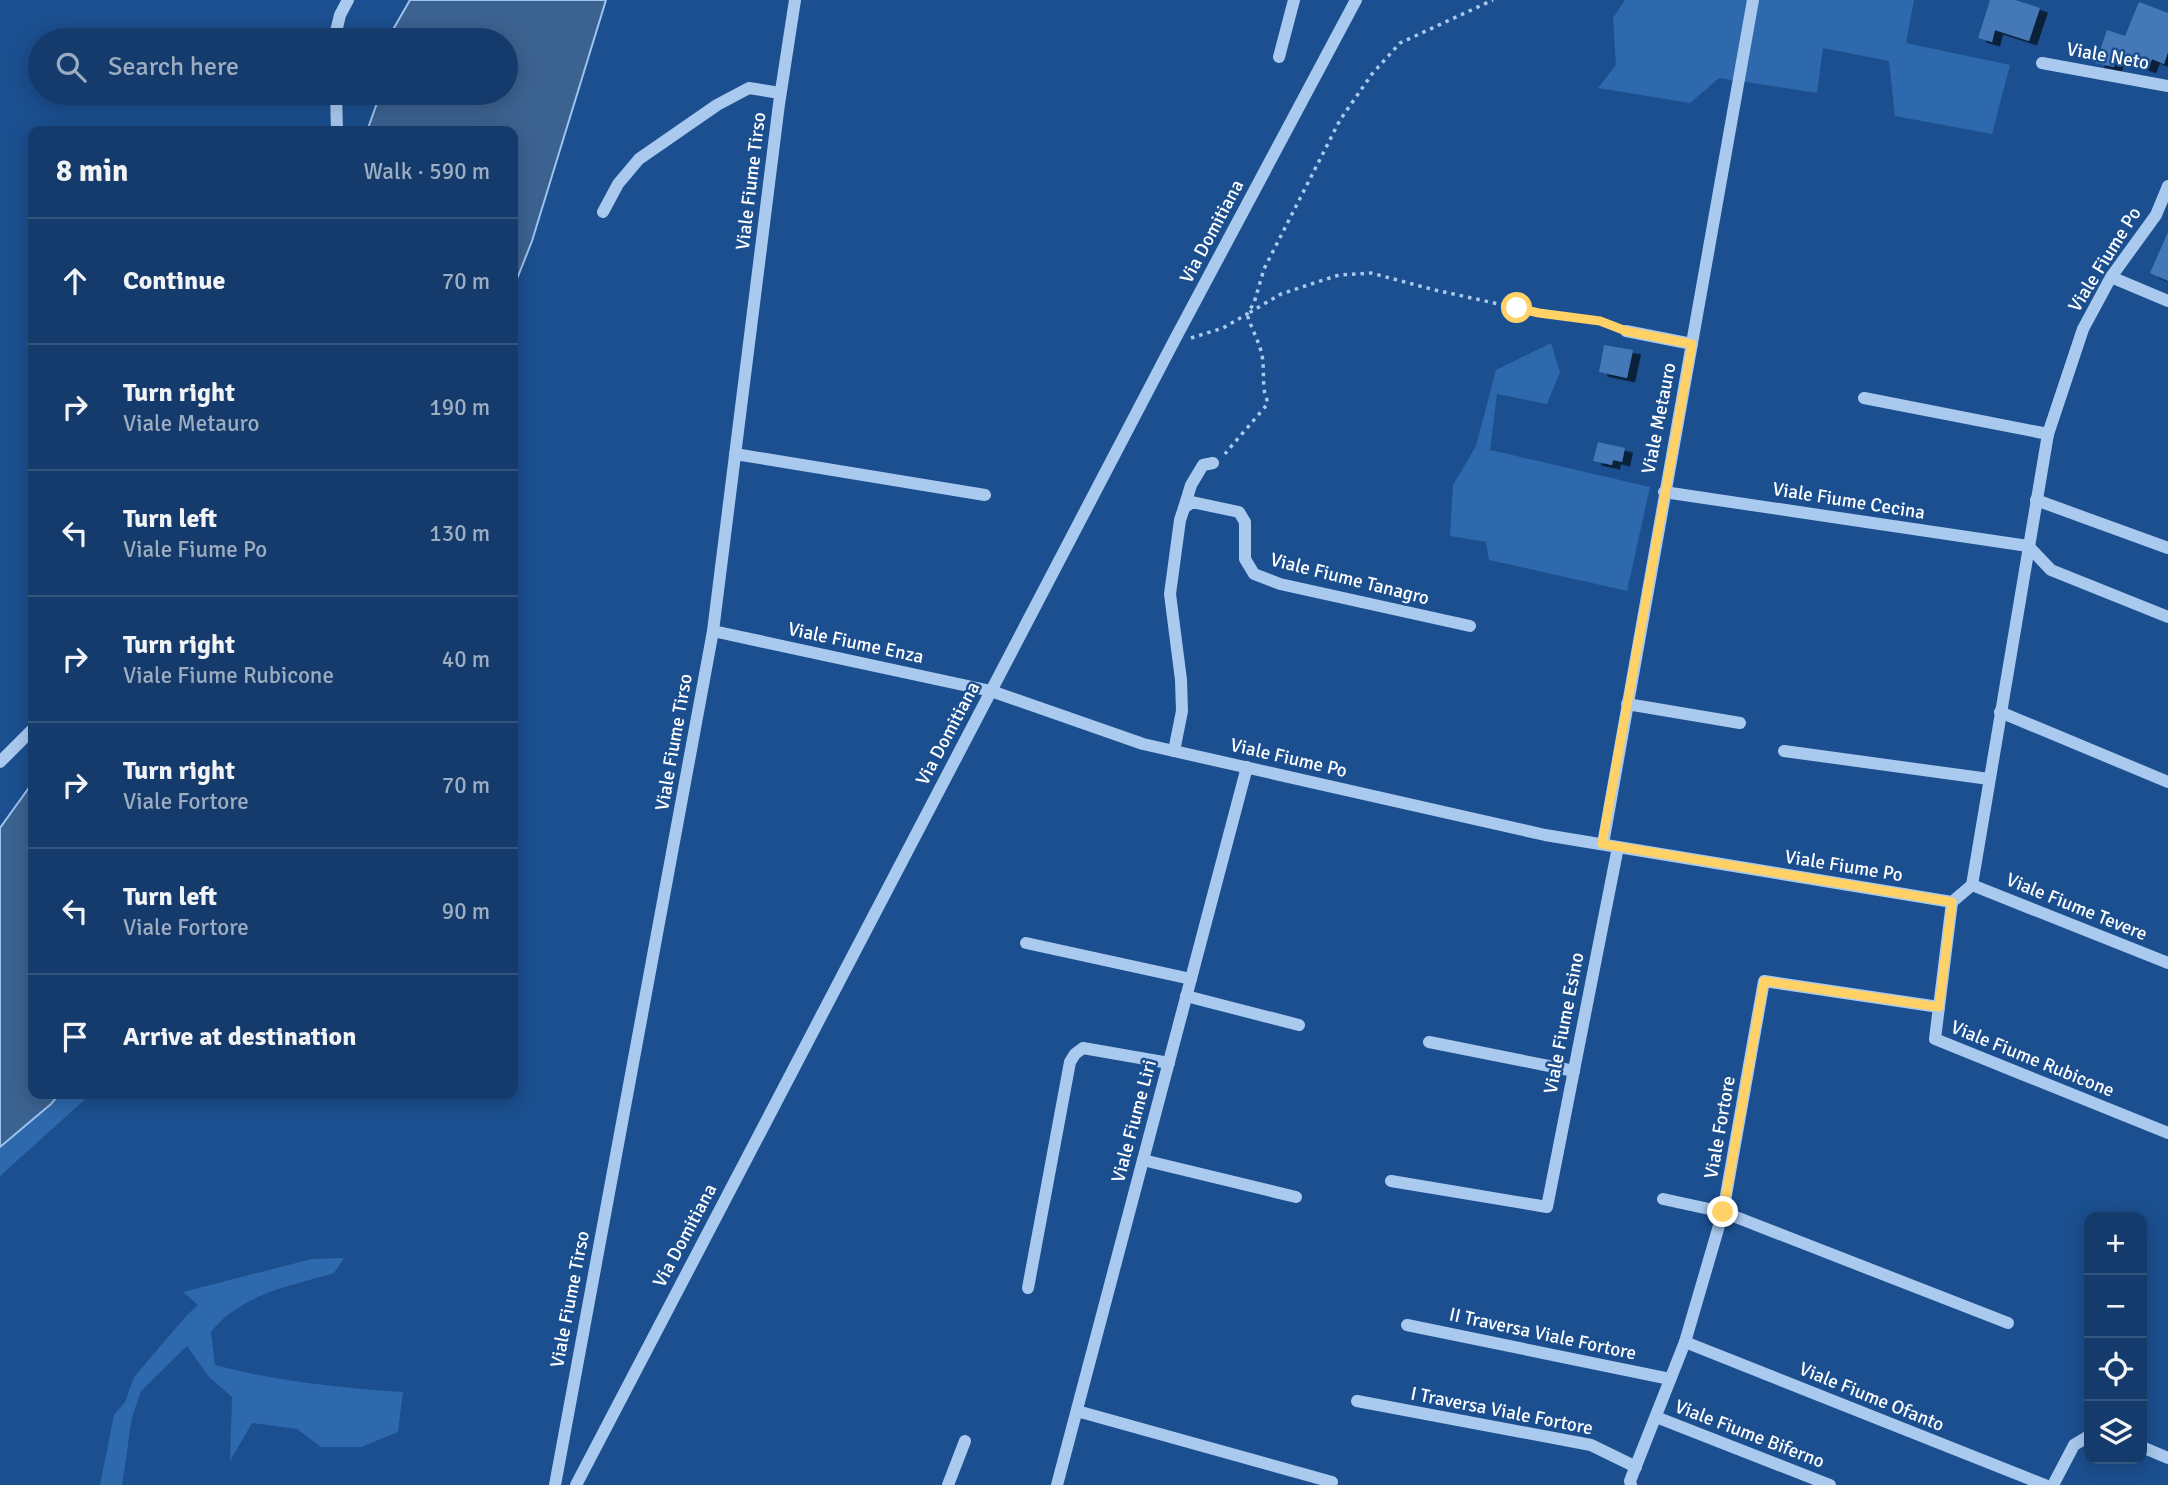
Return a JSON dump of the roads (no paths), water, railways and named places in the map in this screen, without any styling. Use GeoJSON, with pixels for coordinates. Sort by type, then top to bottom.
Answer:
{"type":"FeatureCollection","features":[{"type":"Feature","properties":{"kind":"street"},"geometry":{"type":"LineString","coordinates":[[337,28],[348,0]]}},
{"type":"Feature","properties":{"kind":"street","name":"Viale Fiume Tirso"},"geometry":{"type":"LineString","coordinates":[[555,1485],[713,631],[794,0]]}},
{"type":"Feature","properties":{"kind":"street"},"geometry":{"type":"LineString","coordinates":[[1279,57],[1294,0]]}},
{"type":"Feature","properties":{"kind":"street","name":"Via Domitiana"},"geometry":{"type":"LineString","coordinates":[[576,1485],[1174,341],[1356,0]]}},
{"type":"Feature","properties":{"kind":"street","name":"Viale Metauro"},"geometry":{"type":"LineString","coordinates":[[1602,844],[1753,0]]}},
{"type":"Feature","properties":{"kind":"street","name":"Viale Neto"},"geometry":{"type":"LineString","coordinates":[[2042,63],[2168,86]]}},
{"type":"Feature","properties":{"kind":"street"},"geometry":{"type":"LineString","coordinates":[[603,212],[618,184],[639,159],[717,105],[748,88],[780,93]]}},
{"type":"Feature","properties":{"kind":"street"},"geometry":{"type":"LineString","coordinates":[[336,105],[337,126]]}},
{"type":"Feature","properties":{"kind":"street","name":"Viale Fiume Po"},"geometry":{"type":"LineString","coordinates":[[1972,885],[2048,434],[2083,329],[2111,277],[2156,215],[2168,186]]}},
{"type":"Feature","properties":{"kind":"street"},"geometry":{"type":"LineString","coordinates":[[2111,277],[2168,301]]}},
{"type":"Feature","properties":{"kind":"street"},"geometry":{"type":"LineString","coordinates":[[1626,331],[1692,344]]}},
{"type":"Feature","properties":{"kind":"street"},"geometry":{"type":"LineString","coordinates":[[1864,398],[2048,434]]}},
{"type":"Feature","properties":{"kind":"street"},"geometry":{"type":"LineString","coordinates":[[735,454],[985,495]]}},
{"type":"Feature","properties":{"kind":"street"},"geometry":{"type":"LineString","coordinates":[[1174,751],[1182,711],[1181,680],[1170,594],[1175,546],[1191,485],[1203,465],[1213,463]]}},
{"type":"Feature","properties":{"kind":"street","name":"Viale Fiume Cecina"},"geometry":{"type":"LineString","coordinates":[[1664,492],[2028,546]]}},
{"type":"Feature","properties":{"kind":"street"},"geometry":{"type":"LineString","coordinates":[[2036,500],[2168,548]]}},
{"type":"Feature","properties":{"kind":"street","name":"Viale Fiume Tanagro"},"geometry":{"type":"LineString","coordinates":[[1184,508],[1192,502],[1238,512],[1245,522],[1245,559],[1254,574],[1280,584],[1470,625]]}},
{"type":"Feature","properties":{"kind":"street"},"geometry":{"type":"LineString","coordinates":[[2028,546],[2051,570],[2168,617]]}},
{"type":"Feature","properties":{"kind":"street","name":"Viale Fiume Enza"},"geometry":{"type":"LineString","coordinates":[[713,631],[991,691]]}},
{"type":"Feature","properties":{"kind":"street","name":"Viale Fiume Po"},"geometry":{"type":"LineString","coordinates":[[991,691],[1143,744],[1545,835],[1952,902]]}},
{"type":"Feature","properties":{"kind":"street"},"geometry":{"type":"LineString","coordinates":[[1628,705],[1740,723]]}},
{"type":"Feature","properties":{"kind":"street"},"geometry":{"type":"LineString","coordinates":[[2000,712],[2168,782]]}},
{"type":"Feature","properties":{"kind":"street"},"geometry":{"type":"LineString","coordinates":[[0,762],[28,734]]}},
{"type":"Feature","properties":{"kind":"street"},"geometry":{"type":"LineString","coordinates":[[1784,751],[1989,779]]}},
{"type":"Feature","properties":{"kind":"street","name":"Viale Fiume Liri"},"geometry":{"type":"LineString","coordinates":[[1057,1485],[1247,767]]}},
{"type":"Feature","properties":{"kind":"street","name":"Viale Fiume Esino"},"geometry":{"type":"LineString","coordinates":[[1391,1181],[1547,1207],[1618,847]]}},
{"type":"Feature","properties":{"kind":"street"},"geometry":{"type":"LineString","coordinates":[[1952,902],[1972,885]]}},
{"type":"Feature","properties":{"kind":"street","name":"Viale Fiume Tevere"},"geometry":{"type":"LineString","coordinates":[[1972,885],[2168,963]]}},
{"type":"Feature","properties":{"kind":"street","name":"Viale Fiume Rubicone"},"geometry":{"type":"LineString","coordinates":[[1952,902],[1935,1039],[2168,1133]]}},
{"type":"Feature","properties":{"kind":"street"},"geometry":{"type":"LineString","coordinates":[[1026,943],[1191,979]]}},
{"type":"Feature","properties":{"kind":"street","name":"Viale Fortore"},"geometry":{"type":"LineString","coordinates":[[1631,1485],[1685,1342],[1723,1212],[1764,981],[1939,1007]]}},
{"type":"Feature","properties":{"kind":"street"},"geometry":{"type":"LineString","coordinates":[[1186,996],[1299,1025]]}},
{"type":"Feature","properties":{"kind":"street"},"geometry":{"type":"LineString","coordinates":[[1429,1042],[1574,1071]]}},
{"type":"Feature","properties":{"kind":"street"},"geometry":{"type":"LineString","coordinates":[[1028,1288],[1070,1062],[1075,1054],[1083,1048],[1169,1063]]}},
{"type":"Feature","properties":{"kind":"street"},"geometry":{"type":"LineString","coordinates":[[1143,1160],[1296,1197]]}},
{"type":"Feature","properties":{"kind":"street"},"geometry":{"type":"LineString","coordinates":[[1663,1199],[1723,1212],[2008,1323]]}},
{"type":"Feature","properties":{"kind":"street","name":"II Traversa Viale Fortore"},"geometry":{"type":"LineString","coordinates":[[1407,1325],[1670,1379]]}},
{"type":"Feature","properties":{"kind":"street","name":"Viale Fiume Ofanto"},"geometry":{"type":"LineString","coordinates":[[1685,1342],[2045,1485]]}},
{"type":"Feature","properties":{"kind":"street","name":"I Traversa Viale Fortore"},"geometry":{"type":"LineString","coordinates":[[1357,1401],[1591,1446],[1636,1467]]}},
{"type":"Feature","properties":{"kind":"street"},"geometry":{"type":"LineString","coordinates":[[1077,1410],[1332,1482]]}},
{"type":"Feature","properties":{"kind":"street","name":"Viale Fiume Biferno"},"geometry":{"type":"LineString","coordinates":[[1656,1417],[1830,1485]]}},
{"type":"Feature","properties":{"kind":"street"},"geometry":{"type":"LineString","coordinates":[[2053,1485],[2074,1445],[2084,1439]]}},
{"type":"Feature","properties":{"kind":"street"},"geometry":{"type":"LineString","coordinates":[[948,1485],[965,1441]]}},
{"type":"Feature","properties":{"kind":"street"},"geometry":{"type":"LineString","coordinates":[[2147,1449],[2168,1458]]}}]}
